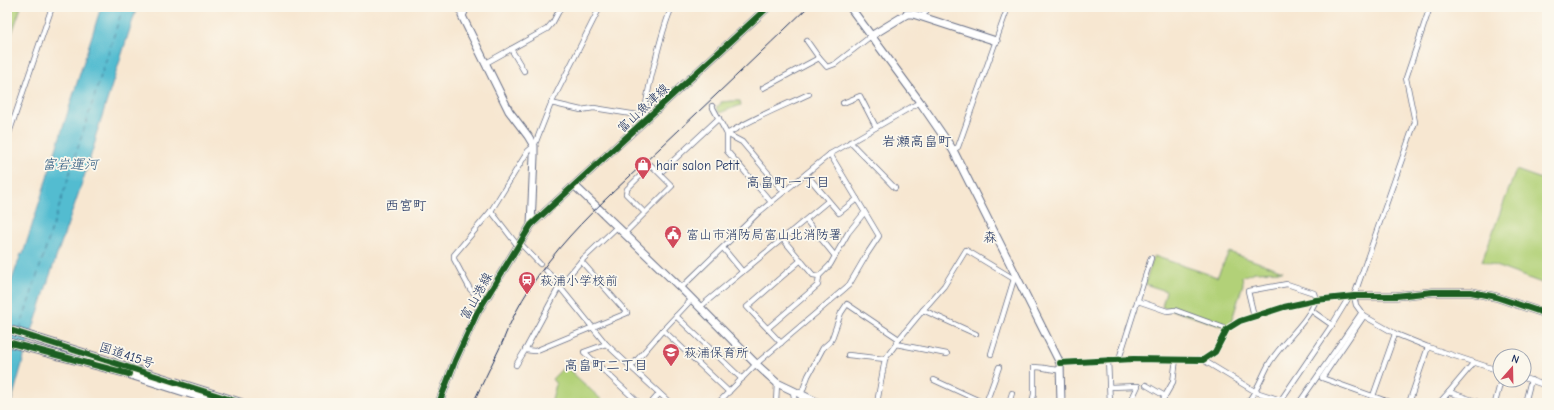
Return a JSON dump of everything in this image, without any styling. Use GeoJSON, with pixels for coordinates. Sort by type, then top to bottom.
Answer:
{"type":"FeatureCollection","features":[{"type":"Feature","properties":{"kind":"highway","name":"国道415号"},"geometry":{"type":"LineString","coordinates":[[7,329],[241,403]]}},
{"type":"Feature","properties":{"kind":"highway","name":"国道415号"},"geometry":{"type":"LineString","coordinates":[[7,342],[126,373],[220,403]]}},
{"type":"Feature","properties":{"kind":"street"},"geometry":{"type":"LineString","coordinates":[[7,139],[52,7]]}},
{"type":"Feature","properties":{"kind":"street"},"geometry":{"type":"LineString","coordinates":[[458,7],[509,111],[534,146]]}},
{"type":"Feature","properties":{"kind":"street"},"geometry":{"type":"LineString","coordinates":[[462,16],[466,7]]}},
{"type":"Feature","properties":{"kind":"street"},"geometry":{"type":"LineString","coordinates":[[486,63],[547,29],[553,22],[561,7]]}},
{"type":"Feature","properties":{"kind":"street"},"geometry":{"type":"LineString","coordinates":[[483,303],[470,288],[454,259],[454,255],[491,211],[528,151],[534,146],[551,103],[600,7]]}},
{"type":"Feature","properties":{"kind":"street"},"geometry":{"type":"LineString","coordinates":[[551,103],[581,110],[594,108],[645,118],[648,91],[663,32],[672,7]]}},
{"type":"Feature","properties":{"kind":"street"},"geometry":{"type":"LineString","coordinates":[[850,7],[920,102],[953,150],[1060,366],[1061,403]]}},
{"type":"Feature","properties":{"kind":"street"},"geometry":{"type":"LineString","coordinates":[[922,17],[929,7]]}},
{"type":"Feature","properties":{"kind":"street"},"geometry":{"type":"LineString","coordinates":[[953,150],[958,147],[1008,7]]}},
{"type":"Feature","properties":{"kind":"street"},"geometry":{"type":"LineString","coordinates":[[1281,400],[1351,296],[1415,122],[1406,78],[1430,7]]}},
{"type":"Feature","properties":{"kind":"street","name":"富山魚津線"},"geometry":{"type":"LineString","coordinates":[[531,225],[575,186],[645,118],[764,8]]}},
{"type":"Feature","properties":{"kind":"street"},"geometry":{"type":"LineString","coordinates":[[807,41],[827,67],[835,64],[871,36],[907,14],[913,14],[996,42]]}},
{"type":"Feature","properties":{"kind":"street"},"geometry":{"type":"LineString","coordinates":[[512,49],[524,71]]}},
{"type":"Feature","properties":{"kind":"street"},"geometry":{"type":"LineString","coordinates":[[763,88],[819,58]]}},
{"type":"Feature","properties":{"kind":"street"},"geometry":{"type":"LineString","coordinates":[[727,134],[757,116],[766,114],[809,94]]}},
{"type":"Feature","properties":{"kind":"street"},"geometry":{"type":"LineString","coordinates":[[843,103],[860,96],[876,127]]}},
{"type":"Feature","properties":{"kind":"street"},"geometry":{"type":"LineString","coordinates":[[681,288],[758,213],[830,154],[920,102]]}},
{"type":"Feature","properties":{"kind":"street"},"geometry":{"type":"LineString","coordinates":[[712,106],[727,134],[727,151],[771,202]]}},
{"type":"Feature","properties":{"kind":"street"},"geometry":{"type":"LineString","coordinates":[[660,173],[719,118]]}},
{"type":"Feature","properties":{"kind":"street"},"geometry":{"type":"LineString","coordinates":[[727,134],[742,142],[784,192]]}},
{"type":"Feature","properties":{"kind":"street"},"geometry":{"type":"LineString","coordinates":[[850,142],[895,188]]}},
{"type":"Feature","properties":{"kind":"street","name":"富山港線"},"geometry":{"type":"LineString","coordinates":[[439,403],[455,361],[483,303],[531,225],[534,146]]}},
{"type":"Feature","properties":{"kind":"street"},"geometry":{"type":"LineString","coordinates":[[718,403],[756,364],[849,285],[879,236],[830,154]]}},
{"type":"Feature","properties":{"kind":"street"},"geometry":{"type":"LineString","coordinates":[[624,234],[645,213],[672,186],[651,165],[627,189],[626,194],[645,213]]}},
{"type":"Feature","properties":{"kind":"street"},"geometry":{"type":"LineString","coordinates":[[806,174],[839,212],[856,199]]}},
{"type":"Feature","properties":{"kind":"street"},"geometry":{"type":"LineString","coordinates":[[575,186],[777,383],[818,403]]}},
{"type":"Feature","properties":{"kind":"street"},"geometry":{"type":"LineString","coordinates":[[700,307],[828,201]]}},
{"type":"Feature","properties":{"kind":"street"},"geometry":{"type":"LineString","coordinates":[[491,211],[519,244],[540,264]]}},
{"type":"Feature","properties":{"kind":"street"},"geometry":{"type":"LineString","coordinates":[[768,328],[818,285],[819,276],[830,265],[848,233],[864,213]]}},
{"type":"Feature","properties":{"kind":"street"},"geometry":{"type":"LineString","coordinates":[[806,220],[835,256]]}},
{"type":"Feature","properties":{"kind":"street"},"geometry":{"type":"LineString","coordinates":[[516,365],[558,287],[581,261],[617,227]]}},
{"type":"Feature","properties":{"kind":"street"},"geometry":{"type":"LineString","coordinates":[[782,238],[813,274],[819,276]]}},
{"type":"Feature","properties":{"kind":"street"},"geometry":{"type":"LineString","coordinates":[[723,248],[742,272]]}},
{"type":"Feature","properties":{"kind":"street"},"geometry":{"type":"LineString","coordinates":[[877,403],[885,360],[923,310],[944,286],[966,250],[1016,278]]}},
{"type":"Feature","properties":{"kind":"street"},"geometry":{"type":"LineString","coordinates":[[1119,359],[1152,258]]}},
{"type":"Feature","properties":{"kind":"street"},"geometry":{"type":"LineString","coordinates":[[782,343],[747,307],[801,260]]}},
{"type":"Feature","properties":{"kind":"street"},"geometry":{"type":"LineString","coordinates":[[525,350],[535,351],[627,313],[581,261]]}},
{"type":"Feature","properties":{"kind":"street"},"geometry":{"type":"LineString","coordinates":[[546,270],[558,287],[606,344],[630,368],[670,403]]}},
{"type":"Feature","properties":{"kind":"street"},"geometry":{"type":"LineString","coordinates":[[991,354],[1016,278]]}},
{"type":"Feature","properties":{"kind":"street"},"geometry":{"type":"LineString","coordinates":[[1247,403],[1256,392],[1270,362],[1312,311],[1316,300],[1314,293],[1287,284],[1248,291],[1254,316]]}},
{"type":"Feature","properties":{"kind":"street"},"geometry":{"type":"LineString","coordinates":[[1203,360],[1215,352],[1227,329],[1240,321],[1284,307],[1316,300],[1351,296],[1396,296],[1433,292],[1471,292],[1547,314]]}},
{"type":"Feature","properties":{"kind":"street"},"geometry":{"type":"LineString","coordinates":[[1351,296],[1363,314],[1395,334],[1428,347],[1492,368]]}},
{"type":"Feature","properties":{"kind":"street"},"geometry":{"type":"LineString","coordinates":[[630,368],[692,299]]}},
{"type":"Feature","properties":{"kind":"street"},"geometry":{"type":"LineString","coordinates":[[1138,301],[1167,310],[1176,310],[1227,329]]}},
{"type":"Feature","properties":{"kind":"street"},"geometry":{"type":"LineString","coordinates":[[801,403],[801,395],[815,363],[823,348],[831,341],[841,313],[847,304],[898,342],[947,354]]}},
{"type":"Feature","properties":{"kind":"street"},"geometry":{"type":"LineString","coordinates":[[923,310],[976,334]]}},
{"type":"Feature","properties":{"kind":"street"},"geometry":{"type":"LineString","coordinates":[[1312,311],[1332,325]]}},
{"type":"Feature","properties":{"kind":"street"},"geometry":{"type":"LineString","coordinates":[[1363,314],[1322,378],[1392,403]]}},
{"type":"Feature","properties":{"kind":"street"},"geometry":{"type":"LineString","coordinates":[[1299,403],[1363,314]]}},
{"type":"Feature","properties":{"kind":"street"},"geometry":{"type":"LineString","coordinates":[[676,316],[742,379]]}},
{"type":"Feature","properties":{"kind":"street"},"geometry":{"type":"LineString","coordinates":[[663,330],[729,392]]}},
{"type":"Feature","properties":{"kind":"street"},"geometry":{"type":"LineString","coordinates":[[1373,396],[1395,334]]}},
{"type":"Feature","properties":{"kind":"street"},"geometry":{"type":"LineString","coordinates":[[606,344],[584,352],[639,403]]}},
{"type":"Feature","properties":{"kind":"street"},"geometry":{"type":"LineString","coordinates":[[1409,403],[1428,347]]}},
{"type":"Feature","properties":{"kind":"street"},"geometry":{"type":"LineString","coordinates":[[848,355],[885,360]]}},
{"type":"Feature","properties":{"kind":"street"},"geometry":{"type":"LineString","coordinates":[[1032,403],[1034,394],[1034,367],[1045,367],[1054,370],[1060,366],[1119,359],[1203,360],[1256,392],[1290,403]]}},
{"type":"Feature","properties":{"kind":"street"},"geometry":{"type":"LineString","coordinates":[[1161,403],[1173,382],[1176,359]]}},
{"type":"Feature","properties":{"kind":"street"},"geometry":{"type":"LineString","coordinates":[[1108,360],[1110,403]]}},
{"type":"Feature","properties":{"kind":"street"},"geometry":{"type":"LineString","coordinates":[[1439,403],[1473,362]]}},
{"type":"Feature","properties":{"kind":"street"},"geometry":{"type":"LineString","coordinates":[[934,380],[985,403],[999,367]]}},
{"type":"Feature","properties":{"kind":"street"},"geometry":{"type":"LineString","coordinates":[[1532,380],[1547,386]]}},
{"type":"Feature","properties":{"kind":"street"},"geometry":{"type":"LineString","coordinates":[[776,403],[777,383]]}},
{"type":"Feature","properties":{"kind":"street"},"geometry":{"type":"LineString","coordinates":[[1146,385],[1165,396]]}},
{"type":"Feature","properties":{"kind":"street"},"geometry":{"type":"LineString","coordinates":[[1110,387],[1138,386],[1130,403]]}},
{"type":"Feature","properties":{"kind":"street"},"geometry":{"type":"LineString","coordinates":[[1495,403],[1499,388]]}},
{"type":"Feature","properties":{"kind":"street"},"geometry":{"type":"LineString","coordinates":[[1525,403],[1529,388]]}},
{"type":"Feature","properties":{"kind":"street"},"geometry":{"type":"LineString","coordinates":[[793,392],[795,403]]}},
{"type":"Feature","properties":{"kind":"street"},"geometry":{"type":"LineString","coordinates":[[1449,392],[1480,403]]}},
{"type":"Feature","properties":{"kind":"street"},"geometry":{"type":"LineString","coordinates":[[1009,403],[1012,393]]}},
{"type":"Feature","properties":{"kind":"street"},"geometry":{"type":"LineString","coordinates":[[651,403],[659,394]]}},
{"type":"Feature","properties":{"kind":"green space"},"geometry":{"type":"Polygon","coordinates":[[[7,7],[21,7],[7,48],[7,7]]]}},
{"type":"Feature","properties":{"kind":"green space"},"geometry":{"type":"Polygon","coordinates":[[[740,101],[741,105],[719,113],[716,107],[721,104],[721,102],[740,101]]]}},
{"type":"Feature","properties":{"kind":"green space"},"geometry":{"type":"Polygon","coordinates":[[[1516,170],[1547,181],[1547,285],[1482,261],[1516,170]]]}},
{"type":"Feature","properties":{"kind":"green space"},"geometry":{"type":"Polygon","coordinates":[[[1229,252],[1283,271],[1255,272],[1242,277],[1243,284],[1231,323],[1226,327],[1162,307],[1166,291],[1145,284],[1154,256],[1217,277],[1229,252]]]}},
{"type":"Feature","properties":{"kind":"green space"},"geometry":{"type":"Polygon","coordinates":[[[565,366],[605,403],[551,403],[556,384],[552,379],[565,366]]]}},
{"type":"Feature","properties":{"kind":"water","name":"富岩運河"},"geometry":{"type":"Polygon","coordinates":[[[101,7],[137,7],[85,174],[24,353],[11,403],[7,403],[7,294],[21,254],[23,254],[101,7]]]}},
{"type":"Feature","properties":{"kind":"ferry route"},"geometry":{"type":"LineString","coordinates":[[20,329],[123,7]]}},
{"type":"Feature","properties":{"kind":"ferry route"},"geometry":{"type":"LineString","coordinates":[[7,372],[14,348]]}},
{"type":"Feature","properties":{"kind":"tram line"},"geometry":{"type":"LineString","coordinates":[[502,343],[515,313],[531,286],[570,236],[614,191],[808,7]]}},
{"type":"Feature","properties":{"kind":"tram line"},"geometry":{"type":"LineString","coordinates":[[473,403],[504,339]]}},
{"type":"Feature","properties":{"kind":"cycle path"},"geometry":{"type":"LineString","coordinates":[[439,403],[455,361],[477,313],[531,225],[768,7]]}},
{"type":"Feature","properties":{"kind":"cycle path"},"geometry":{"type":"LineString","coordinates":[[1060,363],[1133,359],[1203,360],[1215,352],[1227,329],[1240,321],[1284,307],[1316,300],[1354,296],[1396,296],[1433,292],[1471,292],[1496,297],[1547,314]]}},
{"type":"Feature","properties":{"kind":"cycle path"},"geometry":{"type":"LineString","coordinates":[[7,329],[241,403]]}},
{"type":"Feature","properties":{"kind":"cycle path"},"geometry":{"type":"LineString","coordinates":[[7,342],[129,374]]}},
{"type":"Feature","properties":{"kind":"place","name":"hair salon Petit"},"geometry":{"type":"Point","coordinates":[643,180]}},
{"type":"Feature","properties":{"kind":"place","name":"富山市消防局富山北消防署"},"geometry":{"type":"Point","coordinates":[673,249]}},
{"type":"Feature","properties":{"kind":"place","name":"萩浦小学校前"},"geometry":{"type":"Point","coordinates":[527,295]}},
{"type":"Feature","properties":{"kind":"place","name":"萩浦保育所"},"geometry":{"type":"Point","coordinates":[671,367]}},
{"type":"Feature","properties":{"kind":"district","name":"岩瀬高畠町"},"geometry":{"type":"Point","coordinates":[917,141]}},
{"type":"Feature","properties":{"kind":"district","name":"高畠町一丁目"},"geometry":{"type":"Point","coordinates":[788,182]}},
{"type":"Feature","properties":{"kind":"district","name":"西宮町"},"geometry":{"type":"Point","coordinates":[406,205]}},
{"type":"Feature","properties":{"kind":"district","name":"森"},"geometry":{"type":"Point","coordinates":[990,237]}},
{"type":"Feature","properties":{"kind":"district","name":"高畠町二丁目"},"geometry":{"type":"Point","coordinates":[606,365]}}]}
